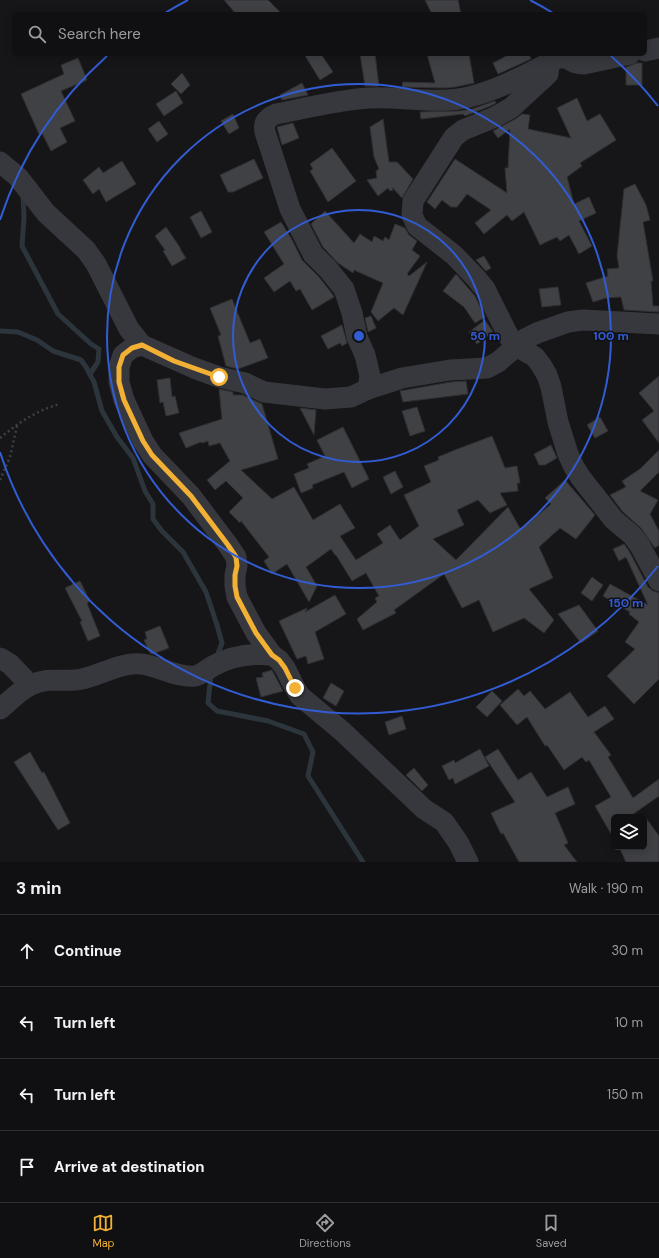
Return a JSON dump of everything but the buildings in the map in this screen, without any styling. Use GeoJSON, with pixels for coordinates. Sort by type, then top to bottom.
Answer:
{"type":"FeatureCollection","features":[{"type":"Feature","properties":{"kind":"street"},"geometry":{"type":"LineString","coordinates":[[647,51],[659,48]]}},
{"type":"Feature","properties":{"kind":"street"},"geometry":{"type":"LineString","coordinates":[[368,389],[370,376],[365,355],[357,336],[352,313],[344,289],[328,269],[313,254],[290,209],[265,132],[265,121],[276,114],[368,98],[438,101],[468,97],[503,86],[563,57],[568,58],[572,62],[578,64],[584,64],[621,56]]}},
{"type":"Feature","properties":{"kind":"street"},"geometry":{"type":"LineString","coordinates":[[550,62],[548,74],[511,108],[495,117],[463,130],[454,137],[413,201],[412,215],[417,226],[454,255],[476,278],[485,289],[509,337],[516,346],[534,357],[541,365],[547,375],[551,387],[558,422],[568,454],[574,467],[614,520],[632,535],[659,581]]}},
{"type":"Feature","properties":{"kind":"street"},"geometry":{"type":"LineString","coordinates":[[0,162],[18,177],[46,213],[86,250],[96,264],[129,329],[142,345],[194,368],[219,377],[245,383],[264,392],[325,399],[351,397],[368,389],[402,378],[450,370],[473,370],[487,368],[498,362],[525,339],[568,322],[583,320],[659,324]]}},
{"type":"Feature","properties":{"kind":"street"},"geometry":{"type":"LineString","coordinates":[[142,345],[132,348],[123,355],[119,367],[119,382],[124,400],[143,441],[152,455],[191,496],[236,557],[237,566],[235,586],[237,597],[256,633],[272,655],[279,660],[285,668],[300,696],[342,731],[424,809],[444,822],[458,842],[468,862]]}},
{"type":"Feature","properties":{"kind":"street"},"geometry":{"type":"LineString","coordinates":[[0,709],[30,686],[51,679],[83,679],[106,670],[140,664],[185,676],[196,676],[223,661],[236,657],[261,654],[272,655]]}},
{"type":"Feature","properties":{"kind":"street"},"geometry":{"type":"LineString","coordinates":[[0,658],[10,664],[30,686]]}},
{"type":"Feature","properties":{"kind":"path"},"geometry":{"type":"LineString","coordinates":[[0,438],[32,415],[49,407],[60,404]]}},
{"type":"Feature","properties":{"kind":"path"},"geometry":{"type":"LineString","coordinates":[[0,480],[10,457],[17,425]]}},
{"type":"Feature","properties":{"kind":"waterway"},"geometry":{"type":"LineString","coordinates":[[23,194],[24,218],[22,246],[58,314],[91,344],[99,349],[98,362],[90,374]]}},
{"type":"Feature","properties":{"kind":"waterway"},"geometry":{"type":"LineString","coordinates":[[0,331],[18,332],[37,340],[53,351],[81,360],[86,367],[94,382],[102,411],[117,437],[133,458],[145,491],[153,504],[153,519],[162,531],[183,552],[206,592],[222,643],[217,656]]}},
{"type":"Feature","properties":{"kind":"waterway"},"geometry":{"type":"LineString","coordinates":[[211,675],[208,703],[217,711],[268,721],[304,734],[313,752],[308,776],[363,862]]}},
{"type":"Feature","properties":{"kind":"route"},"geometry":{"type":"LineString","coordinates":[[219,377],[174,361],[142,345],[132,348],[123,355],[119,367],[119,382],[124,400],[143,441],[163,468],[191,496],[236,557],[237,566],[235,586],[237,597],[244,613],[272,655],[279,660],[285,668],[295,688]]}}]}
